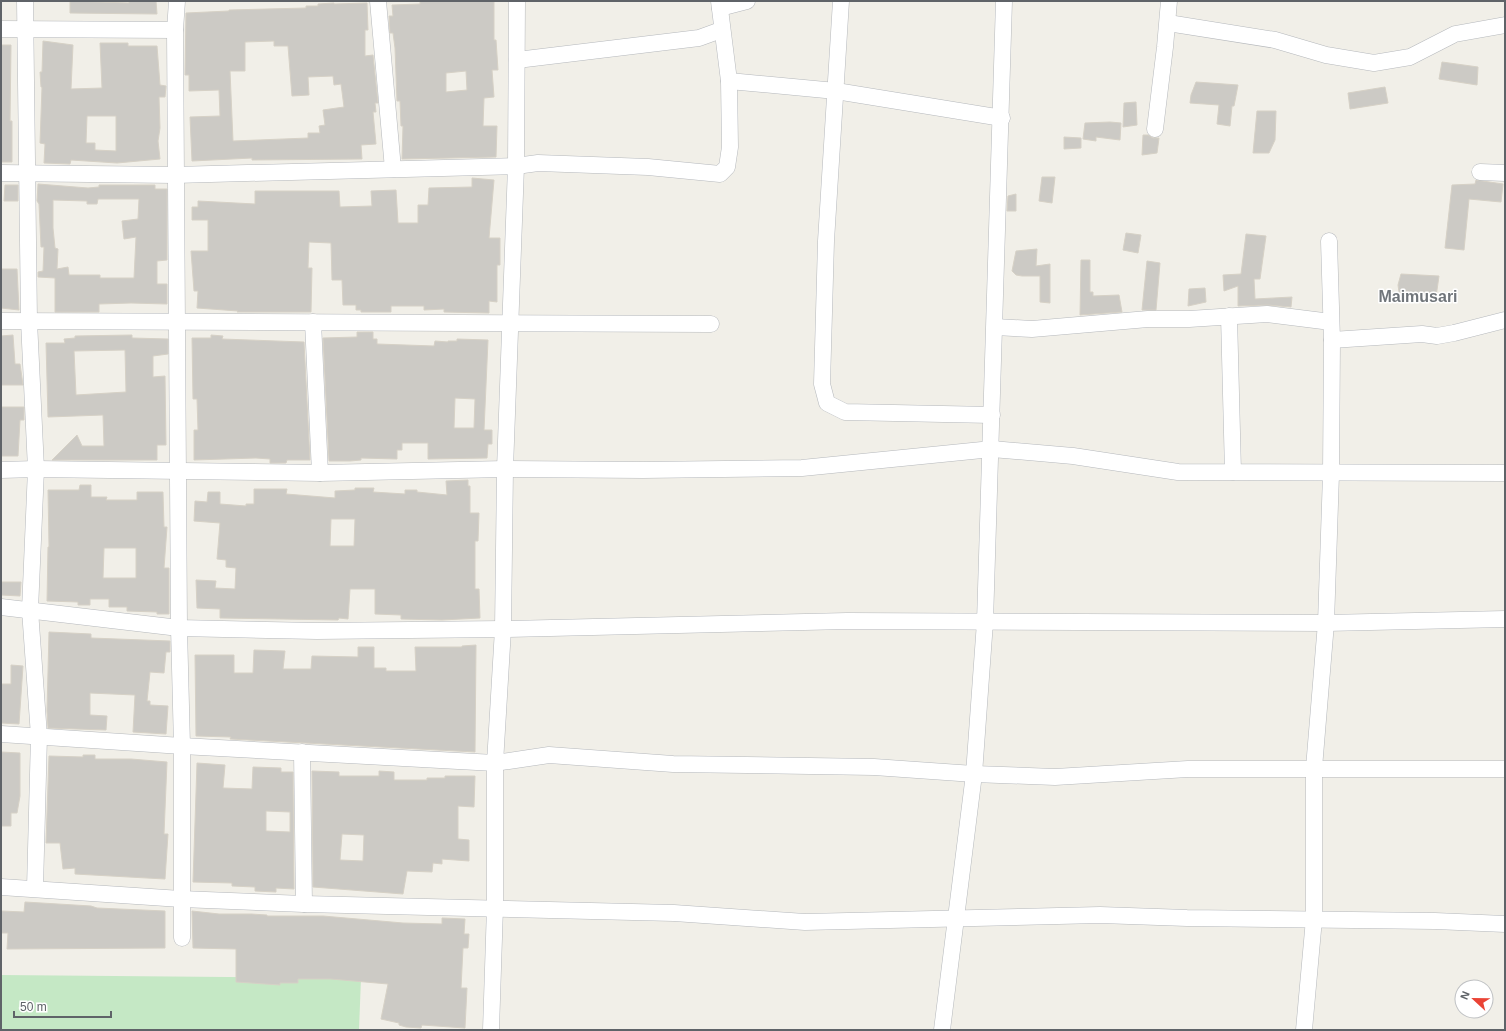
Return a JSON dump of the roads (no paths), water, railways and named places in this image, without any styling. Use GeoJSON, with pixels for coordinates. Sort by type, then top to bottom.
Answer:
{"type":"FeatureCollection","features":[{"type":"Feature","properties":{"kind":"street"},"geometry":{"type":"LineString","coordinates":[[25,1],[29,321],[36,469],[30,610],[38,736],[35,888]]}},
{"type":"Feature","properties":{"kind":"street"},"geometry":{"type":"LineString","coordinates":[[177,1],[175,30],[179,628],[182,746],[182,938]]}},
{"type":"Feature","properties":{"kind":"street"},"geometry":{"type":"LineString","coordinates":[[378,1],[393,169]]}},
{"type":"Feature","properties":{"kind":"street"},"geometry":{"type":"LineString","coordinates":[[491,1030],[496,907],[495,763],[502,629],[505,469],[512,324],[516,166],[517,1]]}},
{"type":"Feature","properties":{"kind":"street"},"geometry":{"type":"LineString","coordinates":[[1,173],[176,175],[516,166],[538,163],[648,167],[720,174],[727,167],[730,147],[729,81],[721,30],[720,4],[747,1]]}},
{"type":"Feature","properties":{"kind":"street"},"geometry":{"type":"LineString","coordinates":[[841,1],[826,241],[822,384],[827,403],[845,412],[992,416]]}},
{"type":"Feature","properties":{"kind":"street"},"geometry":{"type":"LineString","coordinates":[[942,1030],[974,774],[986,622],[1002,118],[1004,1]]}},
{"type":"Feature","properties":{"kind":"street"},"geometry":{"type":"LineString","coordinates":[[1155,129],[1168,23],[1169,1]]}},
{"type":"Feature","properties":{"kind":"street"},"geometry":{"type":"LineString","coordinates":[[1168,23],[1275,40],[1326,55],[1374,63],[1410,57],[1455,34],[1505,25]]}},
{"type":"Feature","properties":{"kind":"street"},"geometry":{"type":"LineString","coordinates":[[1,29],[175,30]]}},
{"type":"Feature","properties":{"kind":"street"},"geometry":{"type":"LineString","coordinates":[[517,60],[699,38],[721,30]]}},
{"type":"Feature","properties":{"kind":"street"},"geometry":{"type":"LineString","coordinates":[[729,81],[836,91],[1002,118]]}},
{"type":"Feature","properties":{"kind":"street"},"geometry":{"type":"LineString","coordinates":[[1480,172],[1505,174]]}},
{"type":"Feature","properties":{"kind":"street"},"geometry":{"type":"LineString","coordinates":[[1304,1030],[1314,919],[1314,768],[1326,623],[1331,474],[1332,340],[1329,241]]}},
{"type":"Feature","properties":{"kind":"street"},"geometry":{"type":"LineString","coordinates":[[995,327],[1032,329],[1148,318],[1189,319],[1267,314],[1331,322]]}},
{"type":"Feature","properties":{"kind":"street"},"geometry":{"type":"LineString","coordinates":[[1229,316],[1233,472]]}},
{"type":"Feature","properties":{"kind":"street"},"geometry":{"type":"LineString","coordinates":[[1,320],[711,324]]}},
{"type":"Feature","properties":{"kind":"street"},"geometry":{"type":"LineString","coordinates":[[1332,340],[1422,334],[1437,336],[1505,320]]}},
{"type":"Feature","properties":{"kind":"street"},"geometry":{"type":"LineString","coordinates":[[313,322],[320,473]]}},
{"type":"Feature","properties":{"kind":"street"},"geometry":{"type":"LineString","coordinates":[[1,470],[36,469],[320,473],[505,469],[643,470],[802,468],[992,450],[1072,456],[1178,472],[1331,474],[1505,473]]}},
{"type":"Feature","properties":{"kind":"street"},"geometry":{"type":"LineString","coordinates":[[1,607],[179,628],[317,631],[502,629],[787,622],[1326,623],[1505,619]]}},
{"type":"Feature","properties":{"kind":"street"},"geometry":{"type":"LineString","coordinates":[[1,734],[182,746],[495,763],[549,755],[673,764],[874,767],[974,774],[1056,777],[1188,769],[1505,769]]}},
{"type":"Feature","properties":{"kind":"street"},"geometry":{"type":"LineString","coordinates":[[302,752],[304,904]]}},
{"type":"Feature","properties":{"kind":"street"},"geometry":{"type":"LineString","coordinates":[[1,887],[35,888],[181,899],[304,904],[496,907],[674,913],[804,922],[1100,915],[1505,924]]}},
{"type":"Feature","properties":{"kind":"district","name":"Maimusari"},"geometry":{"type":"Point","coordinates":[1418,296]}}]}
